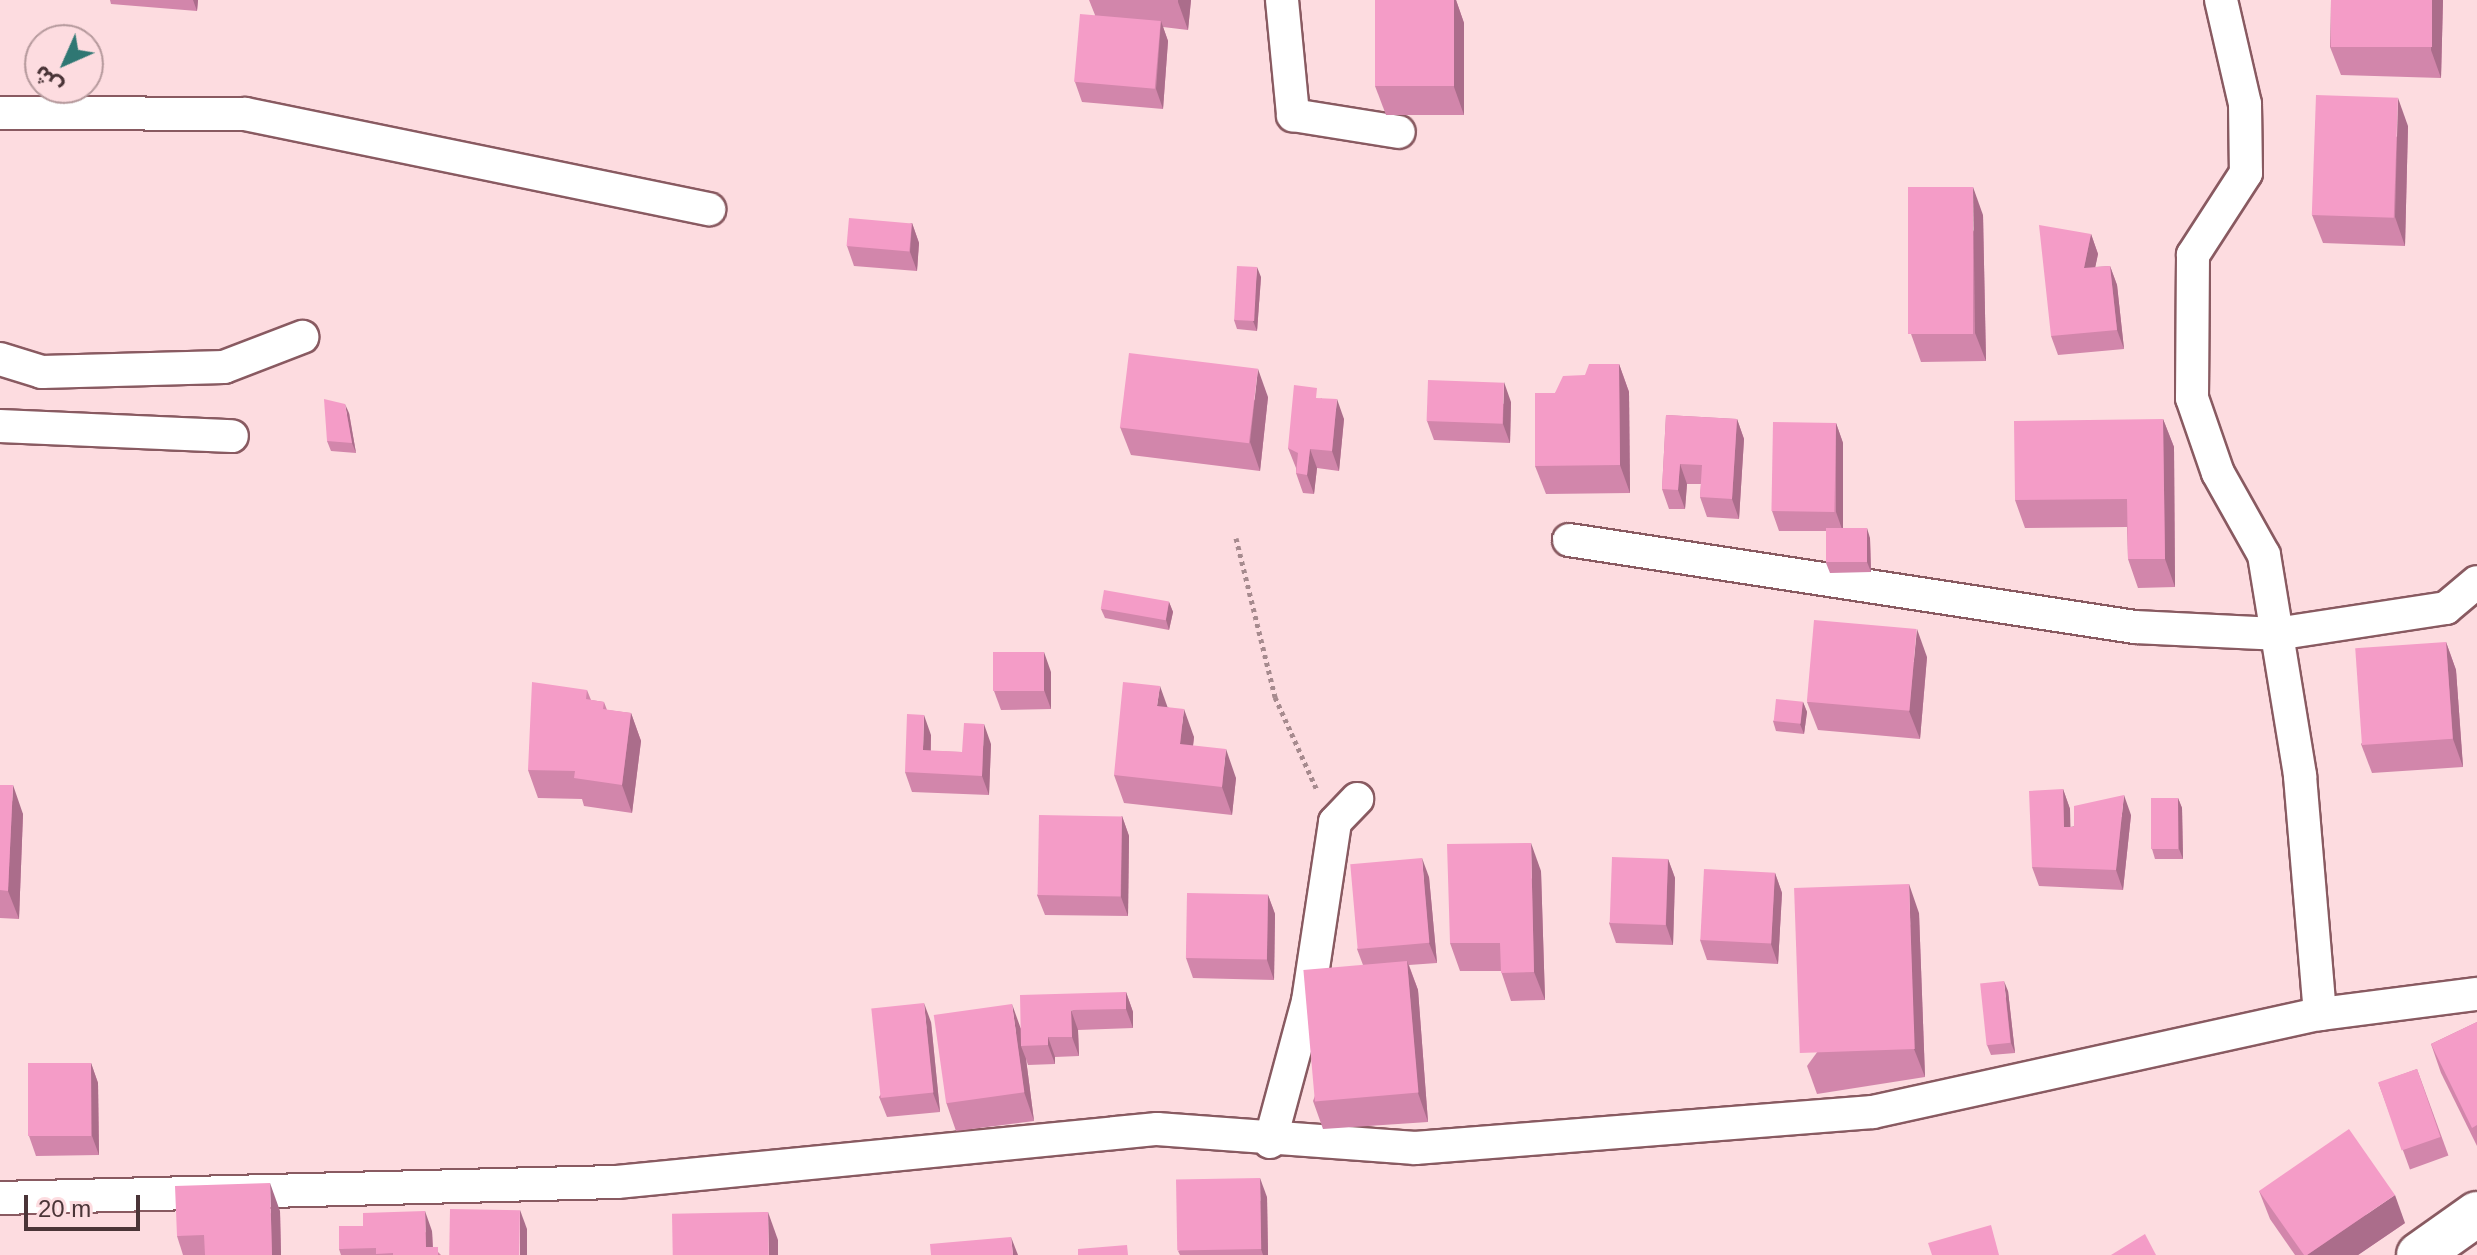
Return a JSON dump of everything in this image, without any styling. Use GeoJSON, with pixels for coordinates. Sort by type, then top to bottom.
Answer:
{"type":"FeatureCollection","features":[{"type":"Feature","properties":{"kind":"street"},"geometry":{"type":"LineString","coordinates":[[1282,0],[1293,115],[1399,132]]}},
{"type":"Feature","properties":{"kind":"street"},"geometry":{"type":"LineString","coordinates":[[2221,0],[2245,104],[2246,173],[2193,255],[2192,398],[2218,473],[2264,555],[2300,776],[2320,1014]]}},
{"type":"Feature","properties":{"kind":"street"},"geometry":{"type":"LineString","coordinates":[[0,113],[245,114],[709,209]]}},
{"type":"Feature","properties":{"kind":"street"},"geometry":{"type":"LineString","coordinates":[[0,359],[42,372],[224,367],[302,337]]}},
{"type":"Feature","properties":{"kind":"street"},"geometry":{"type":"LineString","coordinates":[[0,426],[232,436]]}},
{"type":"Feature","properties":{"kind":"street"},"geometry":{"type":"LineString","coordinates":[[1569,540],[2135,627],[2276,634],[2446,608],[2477,582]]}},
{"type":"Feature","properties":{"kind":"street"},"geometry":{"type":"LineString","coordinates":[[1270,1142],[1308,1001],[1335,822],[1357,799]]}},
{"type":"Feature","properties":{"kind":"street"},"geometry":{"type":"LineString","coordinates":[[0,1198],[617,1182],[1157,1129],[1270,1142],[1415,1148],[1873,1112],[2320,1014],[2477,994]]}},
{"type":"Feature","properties":{"kind":"street"},"geometry":{"type":"LineString","coordinates":[[2419,1255],[2477,1214]]}},
{"type":"Feature","properties":{"kind":"path"},"geometry":{"type":"LineString","coordinates":[[1236,538],[1275,697],[1335,822]]}},
{"type":"Feature","properties":{"kind":"building"},"geometry":{"type":"Polygon","coordinates":[[[1375,0],[1454,0],[1454,86],[1375,86],[1375,0]]]}},
{"type":"Feature","properties":{"kind":"building"},"geometry":{"type":"Polygon","coordinates":[[[2331,0],[2432,0],[2432,47],[2331,47],[2331,0]]]}},
{"type":"Feature","properties":{"kind":"building"},"geometry":{"type":"Polygon","coordinates":[[[1080,14],[1161,21],[1155,89],[1074,82],[1080,14]]]}},
{"type":"Feature","properties":{"kind":"building"},"geometry":{"type":"Polygon","coordinates":[[[2316,95],[2398,98],[2394,218],[2312,215],[2316,95]]]}},
{"type":"Feature","properties":{"kind":"building"},"geometry":{"type":"Polygon","coordinates":[[[1908,187],[1973,187],[1973,334],[1908,334],[1908,187]]]}},
{"type":"Feature","properties":{"kind":"building"},"geometry":{"type":"Polygon","coordinates":[[[849,218],[912,223],[909,251],[847,246],[849,218]]]}},
{"type":"Feature","properties":{"kind":"building"},"geometry":{"type":"Polygon","coordinates":[[[2039,225],[2091,234],[2084,268],[2110,266],[2117,330],[2051,336],[2039,225]]]}},
{"type":"Feature","properties":{"kind":"building"},"geometry":{"type":"Polygon","coordinates":[[[1237,266],[1257,267],[1254,321],[1234,320],[1237,266]]]}},
{"type":"Feature","properties":{"kind":"building"},"geometry":{"type":"Polygon","coordinates":[[[1129,353],[1258,369],[1249,443],[1120,427],[1129,353]]]}},
{"type":"Feature","properties":{"kind":"building"},"geometry":{"type":"Polygon","coordinates":[[[1589,364],[1619,364],[1620,465],[1535,466],[1535,393],[1555,393],[1563,376],[1585,375],[1589,364]]]}},
{"type":"Feature","properties":{"kind":"building"},"geometry":{"type":"Polygon","coordinates":[[[1428,380],[1504,383],[1503,424],[1427,421],[1428,380]]]}},
{"type":"Feature","properties":{"kind":"building"},"geometry":{"type":"Polygon","coordinates":[[[1294,385],[1317,388],[1316,398],[1337,399],[1332,451],[1310,449],[1307,475],[1296,473],[1298,453],[1288,448],[1294,385]]]}},
{"type":"Feature","properties":{"kind":"building"},"geometry":{"type":"Polygon","coordinates":[[[324,399],[345,404],[352,443],[327,441],[324,399]]]}},
{"type":"Feature","properties":{"kind":"building"},"geometry":{"type":"Polygon","coordinates":[[[1666,415],[1737,419],[1732,499],[1700,497],[1702,465],[1680,464],[1678,490],[1662,489],[1666,415]]]}},
{"type":"Feature","properties":{"kind":"building"},"geometry":{"type":"Polygon","coordinates":[[[2163,419],[2165,559],[2128,559],[2127,499],[2015,500],[2014,421],[2163,419]]]}},
{"type":"Feature","properties":{"kind":"building"},"geometry":{"type":"Polygon","coordinates":[[[1773,422],[1836,423],[1834,512],[1771,511],[1773,422]]]}},
{"type":"Feature","properties":{"kind":"building"},"geometry":{"type":"Polygon","coordinates":[[[1826,528],[1867,528],[1867,562],[1826,562],[1826,528]]]}},
{"type":"Feature","properties":{"kind":"building"},"geometry":{"type":"Polygon","coordinates":[[[1104,590],[1169,601],[1166,620],[1101,609],[1104,590]]]}},
{"type":"Feature","properties":{"kind":"building"},"geometry":{"type":"Polygon","coordinates":[[[1814,620],[1917,629],[1909,711],[1807,702],[1814,620]]]}},
{"type":"Feature","properties":{"kind":"building"},"geometry":{"type":"Polygon","coordinates":[[[2446,642],[2453,739],[2362,745],[2355,648],[2446,642]]]}},
{"type":"Feature","properties":{"kind":"building"},"geometry":{"type":"Polygon","coordinates":[[[993,652],[1044,652],[1044,691],[993,691],[993,652]]]}},
{"type":"Feature","properties":{"kind":"building"},"geometry":{"type":"Polygon","coordinates":[[[532,682],[587,690],[586,699],[604,702],[603,709],[631,713],[622,785],[574,778],[575,771],[528,770],[532,682]]]}},
{"type":"Feature","properties":{"kind":"building"},"geometry":{"type":"Polygon","coordinates":[[[1123,682],[1160,686],[1157,706],[1184,709],[1180,744],[1226,749],[1222,787],[1114,775],[1123,682]]]}},
{"type":"Feature","properties":{"kind":"building"},"geometry":{"type":"Polygon","coordinates":[[[1776,699],[1803,702],[1801,724],[1774,721],[1776,699]]]}},
{"type":"Feature","properties":{"kind":"building"},"geometry":{"type":"Polygon","coordinates":[[[907,714],[924,715],[923,750],[962,752],[964,723],[984,724],[982,776],[905,772],[907,714]]]}},
{"type":"Feature","properties":{"kind":"building"},"geometry":{"type":"Polygon","coordinates":[[[0,785],[13,785],[8,891],[0,890],[0,785]]]}},
{"type":"Feature","properties":{"kind":"building"},"geometry":{"type":"Polygon","coordinates":[[[2063,789],[2064,827],[2074,827],[2074,806],[2124,795],[2116,870],[2032,867],[2029,791],[2063,789]]]}},
{"type":"Feature","properties":{"kind":"building"},"geometry":{"type":"Polygon","coordinates":[[[2151,798],[2178,798],[2178,849],[2151,849],[2151,798]]]}},
{"type":"Feature","properties":{"kind":"building"},"geometry":{"type":"Polygon","coordinates":[[[1039,815],[1122,816],[1121,896],[1038,895],[1039,815]]]}},
{"type":"Feature","properties":{"kind":"building"},"geometry":{"type":"Polygon","coordinates":[[[1531,843],[1534,972],[1501,973],[1500,943],[1450,943],[1447,844],[1531,843]]]}},
{"type":"Feature","properties":{"kind":"building"},"geometry":{"type":"Polygon","coordinates":[[[1612,857],[1668,859],[1666,925],[1610,923],[1612,857]]]}},
{"type":"Feature","properties":{"kind":"building"},"geometry":{"type":"Polygon","coordinates":[[[1422,858],[1429,943],[1358,949],[1350,864],[1422,858]]]}},
{"type":"Feature","properties":{"kind":"building"},"geometry":{"type":"Polygon","coordinates":[[[1704,869],[1775,873],[1771,944],[1700,940],[1704,869]]]}},
{"type":"Feature","properties":{"kind":"building"},"geometry":{"type":"Polygon","coordinates":[[[1909,884],[1915,1049],[1800,1053],[1794,888],[1909,884]]]}},
{"type":"Feature","properties":{"kind":"building"},"geometry":{"type":"Polygon","coordinates":[[[1187,893],[1268,894],[1267,959],[1186,958],[1187,893]]]}},
{"type":"Feature","properties":{"kind":"building"},"geometry":{"type":"Polygon","coordinates":[[[1407,961],[1419,1092],[1315,1102],[1303,970],[1407,961]]]}},
{"type":"Feature","properties":{"kind":"building"},"geometry":{"type":"Polygon","coordinates":[[[2004,981],[2010,1043],[1987,1045],[1980,984],[2004,981]]]}},
{"type":"Feature","properties":{"kind":"building"},"geometry":{"type":"Polygon","coordinates":[[[1126,992],[1126,1009],[1071,1010],[1072,1037],[1048,1037],[1048,1045],[1021,1046],[1020,995],[1126,992]]]}},
{"type":"Feature","properties":{"kind":"building"},"geometry":{"type":"Polygon","coordinates":[[[924,1003],[933,1093],[881,1098],[871,1009],[924,1003]]]}},
{"type":"Feature","properties":{"kind":"building"},"geometry":{"type":"Polygon","coordinates":[[[1012,1004],[1024,1092],[946,1103],[934,1015],[1012,1004]]]}},
{"type":"Feature","properties":{"kind":"building"},"geometry":{"type":"Polygon","coordinates":[[[2477,1022],[2477,1125],[2472,1128],[2431,1044],[2477,1022]]]}},
{"type":"Feature","properties":{"kind":"building"},"geometry":{"type":"Polygon","coordinates":[[[28,1063],[91,1063],[91,1136],[28,1136],[28,1063]]]}},
{"type":"Feature","properties":{"kind":"building"},"geometry":{"type":"Polygon","coordinates":[[[2417,1069],[2440,1137],[2402,1150],[2378,1082],[2417,1069]]]}},
{"type":"Feature","properties":{"kind":"building"},"geometry":{"type":"Polygon","coordinates":[[[2349,1129],[2395,1195],[2304,1255],[2259,1191],[2349,1129]]]}},
{"type":"Feature","properties":{"kind":"building"},"geometry":{"type":"Polygon","coordinates":[[[1260,1178],[1261,1249],[1177,1250],[1176,1179],[1260,1178]]]}},
{"type":"Feature","properties":{"kind":"building"},"geometry":{"type":"Polygon","coordinates":[[[270,1183],[272,1255],[205,1255],[204,1235],[177,1236],[175,1186],[270,1183]]]}},
{"type":"Feature","properties":{"kind":"building"},"geometry":{"type":"Polygon","coordinates":[[[450,1209],[520,1210],[519,1255],[449,1255],[450,1209]]]}},
{"type":"Feature","properties":{"kind":"building"},"geometry":{"type":"Polygon","coordinates":[[[425,1211],[426,1247],[438,1247],[438,1255],[376,1254],[376,1248],[339,1249],[339,1226],[363,1226],[363,1213],[425,1211]]]}},
{"type":"Feature","properties":{"kind":"building"},"geometry":{"type":"Polygon","coordinates":[[[768,1212],[769,1255],[673,1255],[672,1214],[768,1212]]]}},
{"type":"Feature","properties":{"kind":"building"},"geometry":{"type":"Polygon","coordinates":[[[1991,1225],[1999,1255],[1932,1255],[1928,1243],[1991,1225]]]}},
{"type":"Feature","properties":{"kind":"building"},"geometry":{"type":"Polygon","coordinates":[[[2145,1234],[2156,1255],[2111,1255],[2145,1234]]]}},
{"type":"Feature","properties":{"kind":"building"},"geometry":{"type":"Polygon","coordinates":[[[1011,1237],[1013,1255],[931,1255],[930,1244],[1011,1237]]]}},
{"type":"Feature","properties":{"kind":"building"},"geometry":{"type":"Polygon","coordinates":[[[1127,1245],[1128,1255],[1078,1255],[1078,1249],[1127,1245]]]}}]}
